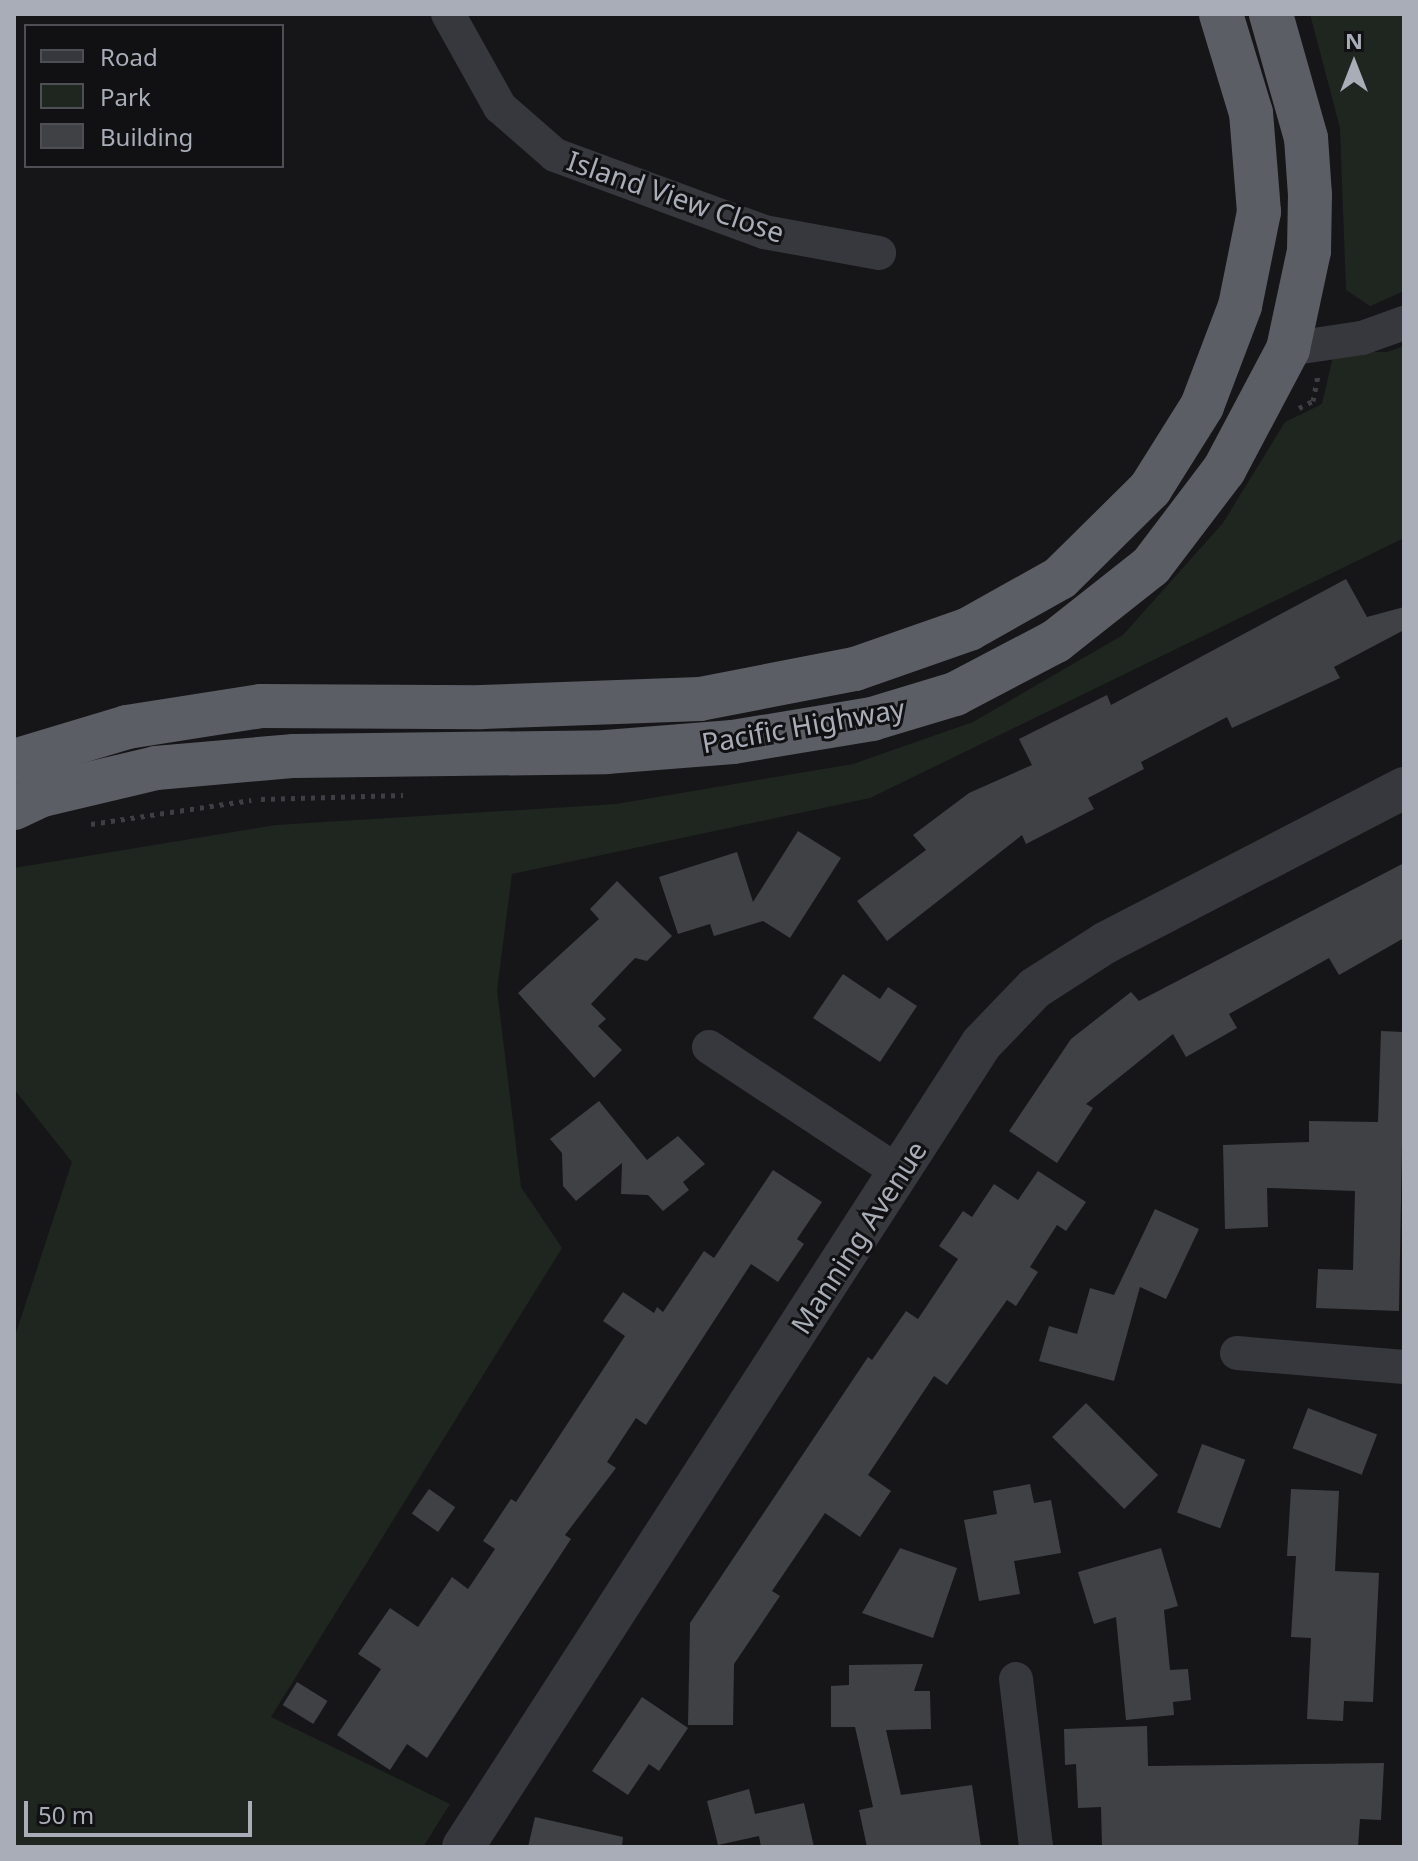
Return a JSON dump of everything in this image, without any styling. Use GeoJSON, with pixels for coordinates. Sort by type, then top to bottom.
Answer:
{"type":"FeatureCollection","features":[{"type":"Feature","properties":{"kind":"highway","name":"Pacific Highway"},"geometry":{"type":"LineString","coordinates":[[14,761],[127,727],[261,706],[482,707],[700,699],[855,669],[969,629],[1060,578],[1150,489],[1202,406],[1240,306],[1259,212],[1251,113],[1221,14]]}},
{"type":"Feature","properties":{"kind":"highway","name":"Pacific Highway"},"geometry":{"type":"LineString","coordinates":[[14,808],[42,795],[156,768],[294,756],[606,752],[733,742],[872,719],[955,694],[1056,641],[1151,566],[1224,470],[1288,349],[1309,251],[1310,195],[1306,138],[1271,14]]}},
{"type":"Feature","properties":{"kind":"street","name":"Island View Close"},"geometry":{"type":"LineString","coordinates":[[448,14],[500,107],[555,155],[764,232],[879,253]]}},
{"type":"Feature","properties":{"kind":"street"},"geometry":{"type":"LineString","coordinates":[[1288,349],[1362,338],[1404,323]]}},
{"type":"Feature","properties":{"kind":"street","name":"Manning Avenue"},"geometry":{"type":"LineString","coordinates":[[463,1847],[982,1043],[1035,988],[1105,943],[1404,788]]}},
{"type":"Feature","properties":{"kind":"street"},"geometry":{"type":"LineString","coordinates":[[709,1047],[900,1173]]}},
{"type":"Feature","properties":{"kind":"street"},"geometry":{"type":"LineString","coordinates":[[1237,1353],[1404,1367]]}},
{"type":"Feature","properties":{"kind":"street"},"geometry":{"type":"LineString","coordinates":[[1016,1679],[1036,1847]]}},
{"type":"Feature","properties":{"kind":"green space"},"geometry":{"type":"Polygon","coordinates":[[[1310,14],[1404,14],[1404,291],[1370,306],[1346,290],[1340,128],[1310,14]]]}},
{"type":"Feature","properties":{"kind":"green space"},"geometry":{"type":"Polygon","coordinates":[[[1404,346],[1404,538],[870,798],[512,874],[497,990],[521,1187],[562,1248],[271,1717],[450,1804],[423,1847],[14,1847],[14,1339],[72,1162],[14,1089],[14,868],[276,825],[616,804],[853,764],[973,722],[1123,635],[1223,523],[1285,422],[1322,404],[1334,352],[1387,352],[1404,346]]]}},
{"type":"Feature","properties":{"kind":"building"},"geometry":{"type":"Polygon","coordinates":[[[1346,579],[1367,617],[1404,607],[1404,630],[1334,667],[1340,678],[1232,728],[1227,717],[1141,762],[1144,769],[1088,798],[1094,809],[1026,844],[1022,835],[887,941],[857,901],[926,850],[913,835],[969,793],[1032,765],[1019,739],[1107,695],[1111,705],[1346,579]]]}},
{"type":"Feature","properties":{"kind":"building"},"geometry":{"type":"Polygon","coordinates":[[[798,831],[841,858],[790,938],[763,921],[714,936],[710,924],[678,934],[659,877],[737,852],[753,902],[798,831]]]}},
{"type":"Feature","properties":{"kind":"building"},"geometry":{"type":"Polygon","coordinates":[[[1404,863],[1404,938],[1339,975],[1329,958],[1229,1014],[1237,1028],[1186,1057],[1173,1034],[1086,1104],[1093,1108],[1057,1163],[1009,1131],[1071,1039],[1131,992],[1139,1001],[1404,863]]]}},
{"type":"Feature","properties":{"kind":"building"},"geometry":{"type":"Polygon","coordinates":[[[617,881],[672,936],[647,961],[635,958],[591,1004],[606,1019],[598,1026],[622,1050],[594,1078],[518,993],[599,919],[590,909],[617,881]]]}},
{"type":"Feature","properties":{"kind":"building"},"geometry":{"type":"Polygon","coordinates":[[[843,974],[880,999],[888,987],[917,1006],[880,1062],[813,1018],[843,974]]]}},
{"type":"Feature","properties":{"kind":"building"},"geometry":{"type":"Polygon","coordinates":[[[1381,1031],[1404,1032],[1399,1311],[1316,1308],[1318,1269],[1353,1270],[1355,1191],[1267,1188],[1268,1227],[1225,1229],[1223,1145],[1309,1142],[1309,1121],[1378,1122],[1381,1031]]]}},
{"type":"Feature","properties":{"kind":"building"},"geometry":{"type":"Polygon","coordinates":[[[599,1101],[647,1160],[678,1136],[705,1164],[683,1182],[689,1190],[663,1211],[648,1195],[621,1194],[622,1163],[576,1201],[563,1186],[562,1153],[550,1139],[599,1101]]]}},
{"type":"Feature","properties":{"kind":"building"},"geometry":{"type":"Polygon","coordinates":[[[773,1170],[822,1202],[797,1239],[804,1244],[778,1282],[751,1264],[646,1425],[636,1418],[607,1462],[616,1468],[565,1535],[571,1539],[427,1758],[407,1744],[390,1770],[337,1735],[381,1669],[358,1654],[390,1608],[418,1627],[452,1577],[468,1589],[495,1549],[483,1541],[511,1499],[516,1502],[625,1336],[603,1321],[623,1292],[654,1313],[657,1307],[663,1312],[704,1251],[714,1258],[773,1170]]]}},
{"type":"Feature","properties":{"kind":"building"},"geometry":{"type":"Polygon","coordinates":[[[1038,1171],[1086,1202],[1066,1231],[1057,1225],[1030,1267],[1038,1272],[1016,1306],[1007,1300],[947,1385],[934,1376],[868,1475],[891,1491],[860,1537],[825,1513],[772,1591],[780,1596],[734,1664],[733,1725],[688,1725],[690,1623],[868,1357],[872,1360],[906,1311],[918,1319],[958,1259],[939,1246],[963,1211],[972,1217],[994,1184],[1018,1200],[1038,1171]]]}},
{"type":"Feature","properties":{"kind":"building"},"geometry":{"type":"Polygon","coordinates":[[[1155,1209],[1199,1229],[1166,1299],[1140,1287],[1114,1381],[1039,1361],[1049,1326],[1077,1334],[1090,1288],[1114,1295],[1155,1209]]]}},
{"type":"Feature","properties":{"kind":"building"},"geometry":{"type":"Polygon","coordinates":[[[1086,1403],[1158,1475],[1124,1509],[1052,1437],[1086,1403]]]}},
{"type":"Feature","properties":{"kind":"building"},"geometry":{"type":"Polygon","coordinates":[[[1308,1408],[1377,1435],[1362,1475],[1293,1448],[1308,1408]]]}},
{"type":"Feature","properties":{"kind":"building"},"geometry":{"type":"Polygon","coordinates":[[[1202,1444],[1245,1460],[1220,1528],[1177,1513],[1202,1444]]]}},
{"type":"Feature","properties":{"kind":"building"},"geometry":{"type":"Polygon","coordinates":[[[1030,1484],[1034,1503],[1051,1500],[1061,1553],[1014,1561],[1020,1594],[979,1601],[964,1520],[997,1514],[993,1491],[1030,1484]]]}},
{"type":"Feature","properties":{"kind":"building"},"geometry":{"type":"Polygon","coordinates":[[[429,1489],[455,1507],[438,1532],[412,1514],[429,1489]]]}},
{"type":"Feature","properties":{"kind":"building"},"geometry":{"type":"Polygon","coordinates":[[[1291,1489],[1339,1491],[1335,1571],[1379,1573],[1373,1702],[1344,1701],[1343,1721],[1307,1719],[1311,1638],[1291,1637],[1296,1556],[1287,1556],[1291,1489]]]}},
{"type":"Feature","properties":{"kind":"building"},"geometry":{"type":"Polygon","coordinates":[[[900,1548],[957,1568],[933,1638],[862,1613],[900,1548]]]}},
{"type":"Feature","properties":{"kind":"building"},"geometry":{"type":"Polygon","coordinates":[[[1161,1548],[1178,1606],[1164,1610],[1170,1670],[1188,1669],[1191,1700],[1173,1702],[1174,1715],[1126,1720],[1116,1617],[1094,1624],[1078,1572],[1161,1548]]]}},
{"type":"Feature","properties":{"kind":"building"},"geometry":{"type":"Polygon","coordinates":[[[923,1664],[914,1691],[930,1691],[931,1729],[886,1730],[901,1795],[972,1785],[981,1847],[867,1847],[859,1810],[873,1807],[855,1727],[831,1727],[831,1686],[849,1685],[849,1665],[923,1664]]]}},
{"type":"Feature","properties":{"kind":"building"},"geometry":{"type":"Polygon","coordinates":[[[297,1682],[328,1701],[313,1724],[283,1705],[297,1682]]]}},
{"type":"Feature","properties":{"kind":"building"},"geometry":{"type":"Polygon","coordinates":[[[642,1697],[688,1728],[659,1771],[649,1764],[628,1795],[592,1771],[642,1697]]]}},
{"type":"Feature","properties":{"kind":"building"},"geometry":{"type":"Polygon","coordinates":[[[1147,1726],[1148,1766],[1384,1763],[1381,1820],[1360,1819],[1358,1847],[1102,1847],[1101,1807],[1078,1808],[1076,1764],[1065,1765],[1064,1729],[1147,1726]]]}},
{"type":"Feature","properties":{"kind":"building"},"geometry":{"type":"Polygon","coordinates":[[[749,1789],[755,1814],[804,1803],[814,1847],[761,1847],[759,1836],[718,1845],[707,1801],[749,1789]]]}},
{"type":"Feature","properties":{"kind":"building"},"geometry":{"type":"Polygon","coordinates":[[[535,1817],[623,1837],[622,1847],[528,1847],[535,1817]]]}}]}
